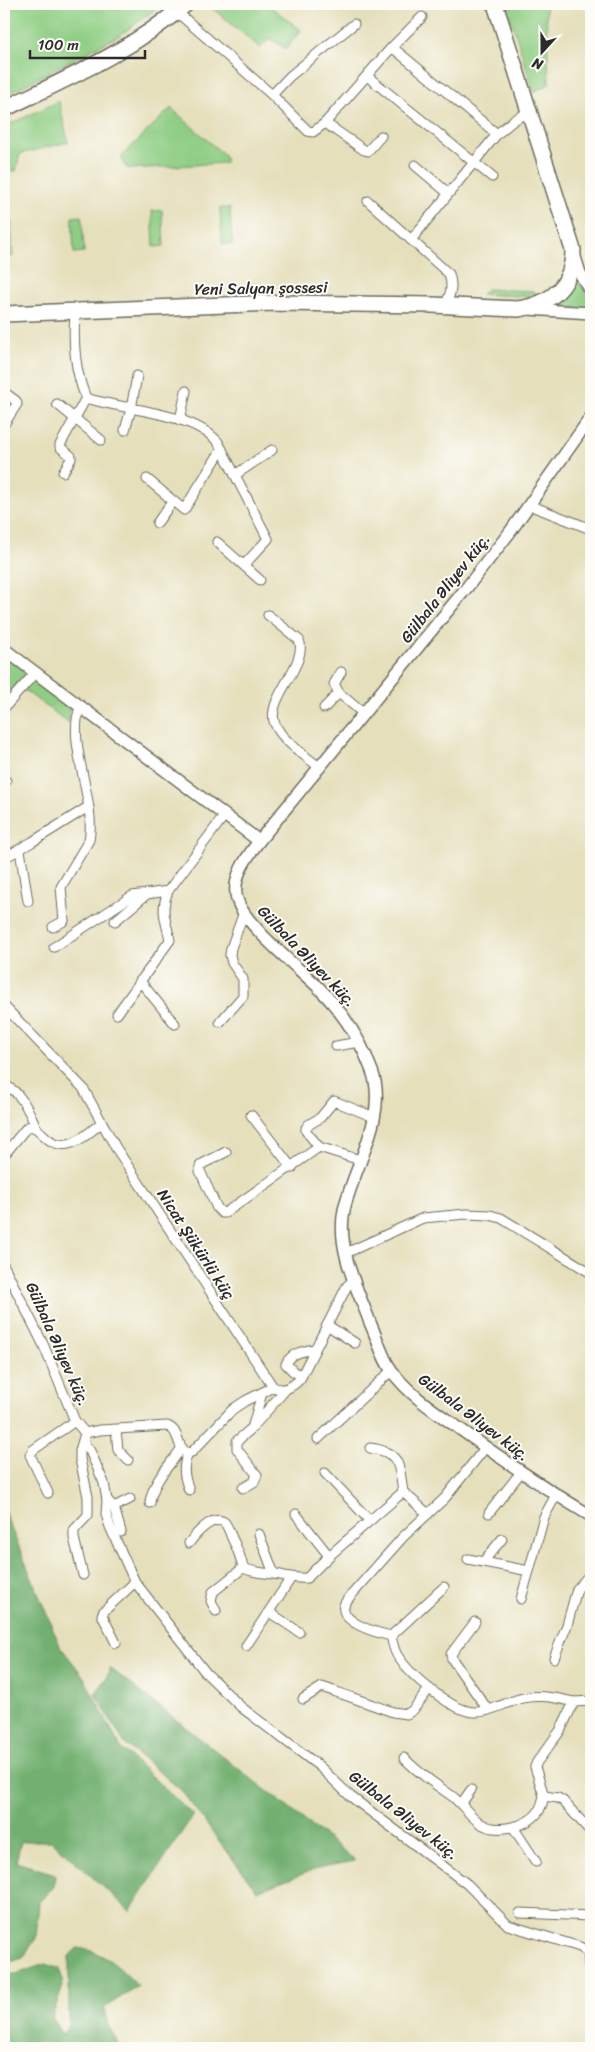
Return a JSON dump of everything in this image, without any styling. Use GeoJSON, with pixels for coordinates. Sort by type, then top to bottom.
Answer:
{"type":"FeatureCollection","features":[{"type":"Feature","properties":{"kind":"highway"},"geometry":{"type":"LineString","coordinates":[[496,4],[573,250],[572,266],[566,283],[537,305],[518,309]]}},
{"type":"Feature","properties":{"kind":"highway"},"geometry":{"type":"LineString","coordinates":[[4,109],[113,56],[156,28],[181,8]]}},
{"type":"Feature","properties":{"kind":"highway","name":"Yeni Salyan şossesi"},"geometry":{"type":"LineString","coordinates":[[4,314],[275,304],[445,305],[518,309]]}},
{"type":"Feature","properties":{"kind":"street"},"geometry":{"type":"LineString","coordinates":[[181,8],[308,131],[313,132],[326,123],[392,47],[422,17]]}},
{"type":"Feature","properties":{"kind":"street"},"geometry":{"type":"LineString","coordinates":[[272,95],[290,76],[354,24]]}},
{"type":"Feature","properties":{"kind":"street"},"geometry":{"type":"LineString","coordinates":[[392,47],[497,134]]}},
{"type":"Feature","properties":{"kind":"street"},"geometry":{"type":"LineString","coordinates":[[367,76],[492,177]]}},
{"type":"Feature","properties":{"kind":"street"},"geometry":{"type":"LineString","coordinates":[[411,240],[472,162],[497,134],[514,120],[529,112]]}},
{"type":"Feature","properties":{"kind":"street"},"geometry":{"type":"LineString","coordinates":[[326,123],[364,150],[368,150],[381,136]]}},
{"type":"Feature","properties":{"kind":"street"},"geometry":{"type":"LineString","coordinates":[[415,165],[448,193]]}},
{"type":"Feature","properties":{"kind":"street"},"geometry":{"type":"LineString","coordinates":[[368,202],[449,274],[452,283],[450,295],[445,305]]}},
{"type":"Feature","properties":{"kind":"street"},"geometry":{"type":"LineString","coordinates":[[573,250],[580,273],[591,293]]}},
{"type":"Feature","properties":{"kind":"street"},"geometry":{"type":"LineString","coordinates":[[518,309],[591,313]]}},
{"type":"Feature","properties":{"kind":"street"},"geometry":{"type":"LineString","coordinates":[[75,312],[74,353],[82,389],[86,398]]}},
{"type":"Feature","properties":{"kind":"street"},"geometry":{"type":"LineString","coordinates":[[125,430],[137,376]]}},
{"type":"Feature","properties":{"kind":"street"},"geometry":{"type":"LineString","coordinates":[[180,420],[186,391]]}},
{"type":"Feature","properties":{"kind":"street"},"geometry":{"type":"LineString","coordinates":[[4,392],[16,401],[17,404],[4,424]]}},
{"type":"Feature","properties":{"kind":"street"},"geometry":{"type":"LineString","coordinates":[[86,398],[180,420],[210,433],[222,449],[268,539],[244,565]]}},
{"type":"Feature","properties":{"kind":"street"},"geometry":{"type":"LineString","coordinates":[[63,472],[71,456],[60,445],[86,398]]}},
{"type":"Feature","properties":{"kind":"street"},"geometry":{"type":"LineString","coordinates":[[57,404],[101,440]]}},
{"type":"Feature","properties":{"kind":"street","name":"Gülbala Əliyev küç."},"geometry":{"type":"LineString","coordinates":[[591,417],[529,505],[468,586],[258,841],[244,862],[236,882],[237,899],[244,912],[260,932],[334,1004],[359,1042],[372,1070],[376,1086],[377,1106],[343,1216],[342,1231],[354,1280],[392,1371],[429,1407],[485,1448],[591,1516]]}},
{"type":"Feature","properties":{"kind":"street"},"geometry":{"type":"LineString","coordinates":[[146,479],[182,510],[186,508],[222,449]]}},
{"type":"Feature","properties":{"kind":"street"},"geometry":{"type":"LineString","coordinates":[[235,475],[272,450]]}},
{"type":"Feature","properties":{"kind":"street"},"geometry":{"type":"LineString","coordinates":[[157,523],[172,502]]}},
{"type":"Feature","properties":{"kind":"street"},"geometry":{"type":"LineString","coordinates":[[529,505],[540,511],[590,525]]}},
{"type":"Feature","properties":{"kind":"street"},"geometry":{"type":"LineString","coordinates":[[218,542],[260,580]]}},
{"type":"Feature","properties":{"kind":"street"},"geometry":{"type":"LineString","coordinates":[[268,615],[299,640],[300,643],[297,660],[274,712],[274,720],[283,736],[320,768]]}},
{"type":"Feature","properties":{"kind":"street"},"geometry":{"type":"LineString","coordinates":[[4,649],[258,841]]}},
{"type":"Feature","properties":{"kind":"street"},"geometry":{"type":"LineString","coordinates":[[341,672],[334,682],[339,693],[364,714]]}},
{"type":"Feature","properties":{"kind":"street"},"geometry":{"type":"LineString","coordinates":[[4,708],[36,673]]}},
{"type":"Feature","properties":{"kind":"street"},"geometry":{"type":"LineString","coordinates":[[324,708],[339,693]]}},
{"type":"Feature","properties":{"kind":"street"},"geometry":{"type":"LineString","coordinates":[[53,928],[64,921],[61,887],[89,840],[88,807],[77,720],[80,708]]}},
{"type":"Feature","properties":{"kind":"street"},"geometry":{"type":"LineString","coordinates":[[4,858],[88,807]]}},
{"type":"Feature","properties":{"kind":"street"},"geometry":{"type":"LineString","coordinates":[[117,1014],[170,940],[163,904],[168,891],[224,816]]}},
{"type":"Feature","properties":{"kind":"street"},"geometry":{"type":"LineString","coordinates":[[20,850],[28,901]]}},
{"type":"Feature","properties":{"kind":"street"},"geometry":{"type":"LineString","coordinates":[[54,947],[132,896],[168,891]]}},
{"type":"Feature","properties":{"kind":"street"},"geometry":{"type":"LineString","coordinates":[[115,921],[147,894]]}},
{"type":"Feature","properties":{"kind":"street"},"geometry":{"type":"LineString","coordinates":[[220,1022],[243,996],[243,979],[232,963],[230,948],[244,912]]}},
{"type":"Feature","properties":{"kind":"street"},"geometry":{"type":"LineString","coordinates":[[140,981],[175,1024]]}},
{"type":"Feature","properties":{"kind":"street","name":"Nicat Şükürlü küç"},"geometry":{"type":"LineString","coordinates":[[4,1006],[83,1088],[101,1123],[273,1387]]}},
{"type":"Feature","properties":{"kind":"street"},"geometry":{"type":"LineString","coordinates":[[336,1046],[359,1042]]}},
{"type":"Feature","properties":{"kind":"street"},"geometry":{"type":"LineString","coordinates":[[4,1085],[10,1087],[21,1099],[36,1127],[48,1140],[68,1144],[78,1140],[101,1123]]}},
{"type":"Feature","properties":{"kind":"street"},"geometry":{"type":"LineString","coordinates":[[360,1160],[319,1147],[306,1131],[306,1128],[320,1118],[334,1101],[374,1117]]}},
{"type":"Feature","properties":{"kind":"street"},"geometry":{"type":"LineString","coordinates":[[251,1115],[292,1168]]}},
{"type":"Feature","properties":{"kind":"street"},"geometry":{"type":"LineString","coordinates":[[4,1155],[27,1127],[36,1127]]}},
{"type":"Feature","properties":{"kind":"street"},"geometry":{"type":"LineString","coordinates":[[226,1152],[200,1166],[200,1171],[217,1208],[222,1213],[225,1213],[292,1168],[319,1147]]}},
{"type":"Feature","properties":{"kind":"street"},"geometry":{"type":"LineString","coordinates":[[346,1253],[422,1218],[466,1214],[490,1215],[501,1218],[591,1273]]}},
{"type":"Feature","properties":{"kind":"street","name":"Gülbala Əliyev küç."},"geometry":{"type":"LineString","coordinates":[[4,1266],[43,1344],[76,1421],[86,1433]]}},
{"type":"Feature","properties":{"kind":"street"},"geometry":{"type":"LineString","coordinates":[[243,1488],[254,1482],[257,1475],[237,1450],[236,1441],[252,1428],[286,1389],[292,1386],[302,1375],[347,1286],[354,1280]]}},
{"type":"Feature","properties":{"kind":"street"},"geometry":{"type":"LineString","coordinates":[[327,1325],[355,1343]]}},
{"type":"Feature","properties":{"kind":"street"},"geometry":{"type":"LineString","coordinates":[[302,1375],[288,1368],[287,1361],[301,1352],[314,1349]]}},
{"type":"Feature","properties":{"kind":"street"},"geometry":{"type":"LineString","coordinates":[[318,1440],[392,1371]]}},
{"type":"Feature","properties":{"kind":"street"},"geometry":{"type":"LineString","coordinates":[[150,1503],[153,1491],[162,1475],[184,1451],[197,1449],[233,1410],[273,1387],[286,1389]]}},
{"type":"Feature","properties":{"kind":"street"},"geometry":{"type":"LineString","coordinates":[[252,1428],[262,1393]]}},
{"type":"Feature","properties":{"kind":"street"},"geometry":{"type":"LineString","coordinates":[[48,1493],[30,1455],[34,1450],[76,1421]]}},
{"type":"Feature","properties":{"kind":"street"},"geometry":{"type":"LineString","coordinates":[[83,1575],[74,1538],[74,1530],[88,1515],[88,1497],[80,1459],[80,1451],[86,1433],[100,1430],[167,1426],[173,1429],[184,1451],[183,1472],[189,1490]]}},
{"type":"Feature","properties":{"kind":"street"},"geometry":{"type":"LineString","coordinates":[[116,1430],[118,1450],[128,1460]]}},
{"type":"Feature","properties":{"kind":"street","name":"Gülbala Əliyev küç."},"geometry":{"type":"LineString","coordinates":[[84,1443],[90,1451],[104,1483],[110,1504],[106,1514],[110,1527],[135,1582],[206,1673],[241,1707],[319,1766],[350,1796],[467,1884],[508,1925],[590,1950]]}},
{"type":"Feature","properties":{"kind":"street"},"geometry":{"type":"LineString","coordinates":[[370,1448],[383,1450],[395,1458],[399,1466],[403,1492],[428,1514]]}},
{"type":"Feature","properties":{"kind":"street"},"geometry":{"type":"LineString","coordinates":[[391,1636],[360,1627],[347,1616],[343,1609],[344,1604],[403,1537],[445,1498],[485,1448]]}},
{"type":"Feature","properties":{"kind":"street"},"geometry":{"type":"LineString","coordinates":[[325,1472],[370,1521]]}},
{"type":"Feature","properties":{"kind":"street"},"geometry":{"type":"LineString","coordinates":[[489,1513],[521,1472]]}},
{"type":"Feature","properties":{"kind":"street"},"geometry":{"type":"LineString","coordinates":[[243,1568],[257,1574],[307,1578],[329,1556],[403,1492]]}},
{"type":"Feature","properties":{"kind":"street"},"geometry":{"type":"LineString","coordinates":[[522,1599],[544,1517],[556,1495]]}},
{"type":"Feature","properties":{"kind":"street"},"geometry":{"type":"LineString","coordinates":[[121,1532],[110,1504],[130,1499]]}},
{"type":"Feature","properties":{"kind":"street"},"geometry":{"type":"LineString","coordinates":[[296,1514],[329,1556]]}},
{"type":"Feature","properties":{"kind":"street"},"geometry":{"type":"LineString","coordinates":[[189,1542],[207,1525],[215,1521],[222,1521],[226,1524],[241,1558],[243,1568]]}},
{"type":"Feature","properties":{"kind":"street"},"geometry":{"type":"LineString","coordinates":[[260,1534],[274,1574]]}},
{"type":"Feature","properties":{"kind":"street"},"geometry":{"type":"LineString","coordinates":[[484,1562],[502,1539]]}},
{"type":"Feature","properties":{"kind":"street"},"geometry":{"type":"LineString","coordinates":[[468,1559],[529,1571]]}},
{"type":"Feature","properties":{"kind":"street"},"geometry":{"type":"LineString","coordinates":[[216,1611],[212,1601],[213,1592],[243,1568]]}},
{"type":"Feature","properties":{"kind":"street"},"geometry":{"type":"LineString","coordinates":[[554,1658],[577,1590],[591,1573]]}},
{"type":"Feature","properties":{"kind":"street"},"geometry":{"type":"LineString","coordinates":[[246,1646],[291,1578]]}},
{"type":"Feature","properties":{"kind":"street"},"geometry":{"type":"LineString","coordinates":[[116,1643],[102,1619],[102,1615],[135,1582]]}},
{"type":"Feature","properties":{"kind":"street"},"geometry":{"type":"LineString","coordinates":[[391,1636],[444,1587]]}},
{"type":"Feature","properties":{"kind":"street"},"geometry":{"type":"LineString","coordinates":[[269,1612],[299,1632]]}},
{"type":"Feature","properties":{"kind":"street"},"geometry":{"type":"LineString","coordinates":[[475,1622],[452,1651],[452,1660],[488,1710]]}},
{"type":"Feature","properties":{"kind":"street"},"geometry":{"type":"LineString","coordinates":[[391,1636],[394,1650],[399,1659],[430,1689],[447,1702],[463,1710],[476,1713],[516,1699],[546,1696],[574,1702],[591,1701]]}},
{"type":"Feature","properties":{"kind":"street"},"geometry":{"type":"LineString","coordinates":[[302,1699],[322,1687],[393,1712],[407,1714],[413,1710],[430,1689]]}},
{"type":"Feature","properties":{"kind":"street"},"geometry":{"type":"LineString","coordinates":[[404,1758],[424,1778],[461,1804],[481,1824],[498,1828],[513,1827],[532,1818],[539,1810],[544,1796],[535,1767],[560,1732],[574,1702]]}},
{"type":"Feature","properties":{"kind":"street"},"geometry":{"type":"LineString","coordinates":[[461,1804],[471,1790]]}},
{"type":"Feature","properties":{"kind":"street"},"geometry":{"type":"LineString","coordinates":[[544,1796],[563,1801],[591,1832]]}},
{"type":"Feature","properties":{"kind":"street"},"geometry":{"type":"LineString","coordinates":[[513,1827],[536,1862]]}},
{"type":"Feature","properties":{"kind":"street"},"geometry":{"type":"LineString","coordinates":[[520,1913],[591,1916]]}},
{"type":"Feature","properties":{"kind":"street"},"geometry":{"type":"LineString","coordinates":[[590,1950],[590,1974]]}},
{"type":"Feature","properties":{"kind":"green space"},"geometry":{"type":"Polygon","coordinates":[[[4,4],[163,4],[120,35],[4,96],[4,4]]]}},
{"type":"Feature","properties":{"kind":"green space"},"geometry":{"type":"Polygon","coordinates":[[[213,4],[267,4],[301,30],[286,49],[270,38],[260,48],[211,7],[213,4]]]}},
{"type":"Feature","properties":{"kind":"green space"},"geometry":{"type":"Polygon","coordinates":[[[506,4],[546,4],[549,84],[534,92],[506,4]]]}},
{"type":"Feature","properties":{"kind":"green space"},"geometry":{"type":"Polygon","coordinates":[[[59,101],[68,142],[20,154],[16,171],[4,172],[4,127],[59,101]]]}},
{"type":"Feature","properties":{"kind":"green space"},"geometry":{"type":"Polygon","coordinates":[[[171,108],[224,155],[226,161],[223,163],[131,169],[125,166],[122,156],[171,108]]]}},
{"type":"Feature","properties":{"kind":"green space"},"geometry":{"type":"Polygon","coordinates":[[[220,208],[230,208],[232,244],[222,244],[220,208]]]}},
{"type":"Feature","properties":{"kind":"green space"},"geometry":{"type":"Polygon","coordinates":[[[162,210],[164,246],[154,247],[152,211],[162,210]]]}},
{"type":"Feature","properties":{"kind":"green space"},"geometry":{"type":"Polygon","coordinates":[[[82,216],[84,252],[74,253],[72,217],[82,216]]]}},
{"type":"Feature","properties":{"kind":"green space"},"geometry":{"type":"Polygon","coordinates":[[[4,221],[11,221],[13,257],[4,257],[4,221]]]}},
{"type":"Feature","properties":{"kind":"green space"},"geometry":{"type":"Polygon","coordinates":[[[576,274],[591,309],[550,306],[576,274]]]}},
{"type":"Feature","properties":{"kind":"green space"},"geometry":{"type":"Polygon","coordinates":[[[486,289],[533,291],[538,297],[481,294],[486,289]]]}},
{"type":"Feature","properties":{"kind":"green space"},"geometry":{"type":"Polygon","coordinates":[[[5,656],[27,673],[8,693],[4,690],[5,656]]]}},
{"type":"Feature","properties":{"kind":"green space"},"geometry":{"type":"Polygon","coordinates":[[[34,679],[69,705],[69,723],[24,690],[34,679]]]}},
{"type":"Feature","properties":{"kind":"green space"},"geometry":{"type":"Polygon","coordinates":[[[4,1511],[60,1646],[83,1676],[121,1748],[193,1815],[130,1911],[52,1841],[21,1841],[16,1862],[55,1874],[54,1887],[39,1902],[36,1938],[23,1958],[4,1964],[4,1511]]]}},
{"type":"Feature","properties":{"kind":"green space"},"geometry":{"type":"Polygon","coordinates":[[[110,1668],[355,1861],[322,1867],[257,1891],[180,1789],[125,1744],[95,1694],[106,1679],[110,1668]]]}},
{"type":"Feature","properties":{"kind":"green space"},"geometry":{"type":"Polygon","coordinates":[[[77,1948],[95,1953],[111,1961],[138,1986],[104,2008],[110,2028],[120,2048],[4,2048],[4,1974],[16,1974],[45,1964],[60,1969],[63,1986],[52,2017],[62,2035],[69,2023],[69,1956],[77,1948]]]}}]}
